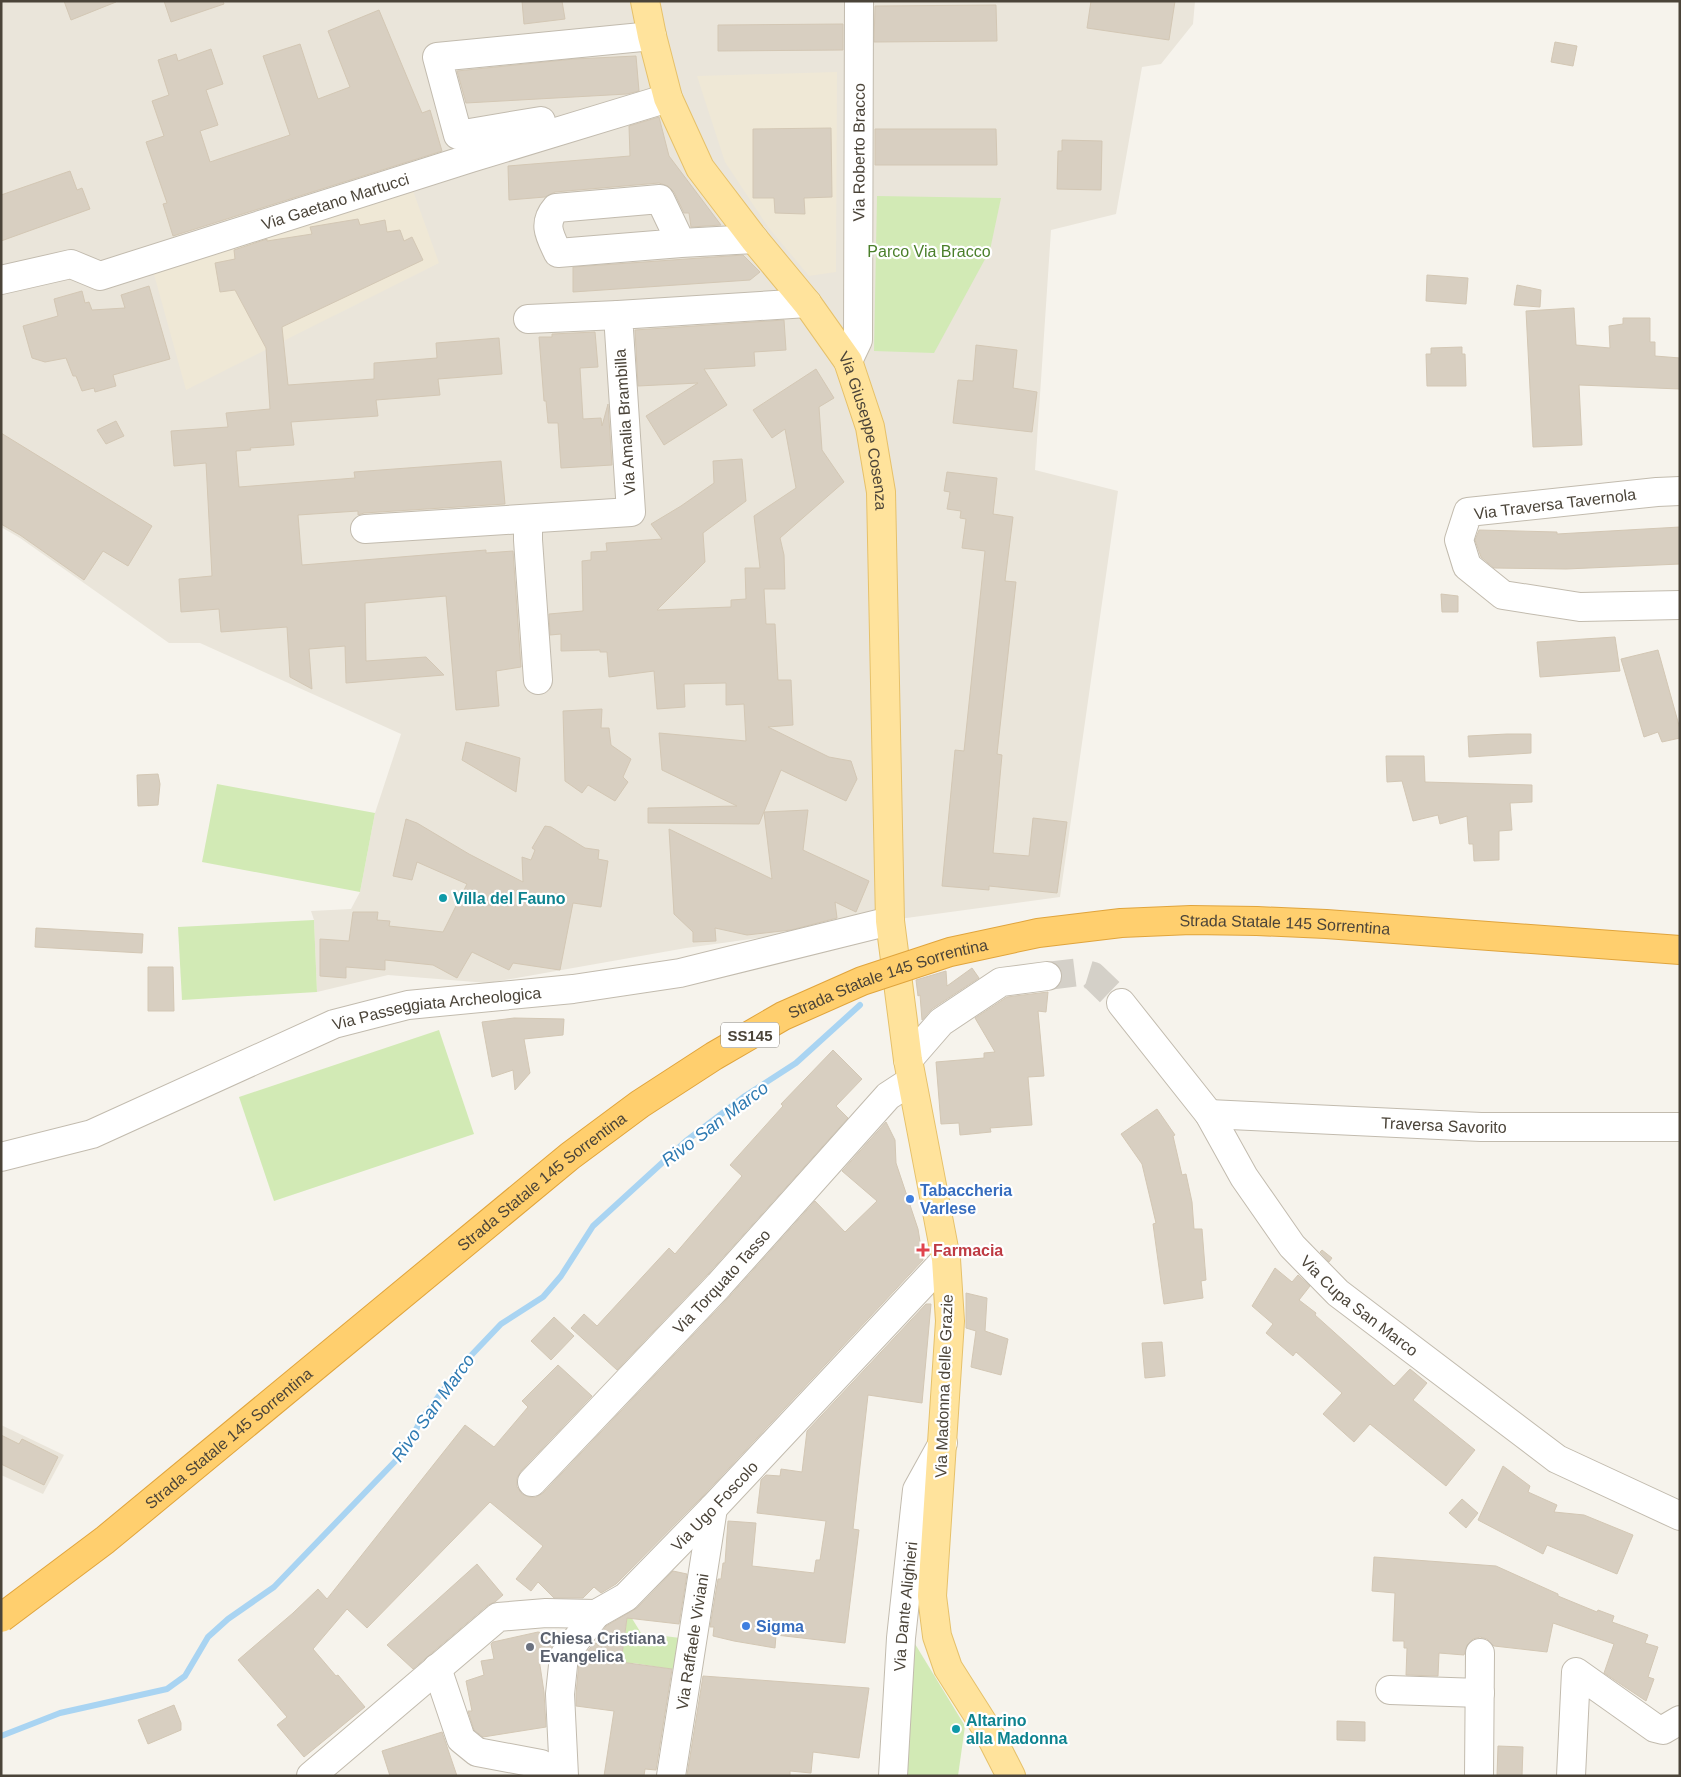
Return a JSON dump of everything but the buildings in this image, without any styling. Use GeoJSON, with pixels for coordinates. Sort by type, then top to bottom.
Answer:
{"type":"FeatureCollection","features":[{"type":"Feature","properties":{"kind":"highway","name":"Strada Statale 145 Sorrentina"},"geometry":{"type":"LineString","coordinates":[[1,1618],[104,1540],[570,1156],[640,1104],[714,1056],[783,1016],[862,981],[950,952],[1038,933],[1121,923],[1191,920],[1326,924],[1680,950]]}},
{"type":"Feature","properties":{"kind":"main road","name":"Via Giuseppe Cosenza"},"geometry":{"type":"LineString","coordinates":[[644,1],[668,98],[700,168],[754,239],[807,303],[848,361],[870,427],[881,492],[890,921]]}},
{"type":"Feature","properties":{"kind":"main road","name":"Via Madonna delle Grazie"},"geometry":{"type":"LineString","coordinates":[[890,921],[909,1070],[946,1259],[950,1320],[932,1596],[937,1636],[948,1668],[988,1731],[1011,1776]]}},
{"type":"Feature","properties":{"kind":"street","name":"Via Roberto Bracco"},"geometry":{"type":"LineString","coordinates":[[848,361],[858,340],[859,1]]}},
{"type":"Feature","properties":{"kind":"street"},"geometry":{"type":"LineString","coordinates":[[577,115],[458,135],[437,57],[652,36]]}},
{"type":"Feature","properties":{"kind":"street","name":"Via Gaetano Martucci"},"geometry":{"type":"LineString","coordinates":[[1,280],[71,264],[100,276],[480,155],[668,98]]}},
{"type":"Feature","properties":{"kind":"street"},"geometry":{"type":"LineString","coordinates":[[681,243],[754,239]]}},
{"type":"Feature","properties":{"kind":"street"},"geometry":{"type":"LineString","coordinates":[[528,319],[618,316],[807,303]]}},
{"type":"Feature","properties":{"kind":"street","name":"Via Amalia Brambilla"},"geometry":{"type":"LineString","coordinates":[[365,529],[631,512],[618,316]]}},
{"type":"Feature","properties":{"kind":"street","name":"Via Traversa Tavernola"},"geometry":{"type":"LineString","coordinates":[[1680,491],[1468,512],[1459,540],[1468,566],[1503,594],[1580,607],[1680,606]]}},
{"type":"Feature","properties":{"kind":"street"},"geometry":{"type":"LineString","coordinates":[[528,519],[538,680]]}},
{"type":"Feature","properties":{"kind":"street","name":"Via Passeggiata Archeologica"},"geometry":{"type":"LineString","coordinates":[[1,1157],[92,1134],[334,1024],[408,1005],[573,989],[680,973],[890,921]]}},
{"type":"Feature","properties":{"kind":"street"},"geometry":{"type":"LineString","coordinates":[[909,1070],[941,1022],[1001,982],[1046,976]]}},
{"type":"Feature","properties":{"kind":"street","name":"Via Cupa San Marco"},"geometry":{"type":"LineString","coordinates":[[1121,1003],[1209,1114],[1244,1177],[1292,1246],[1338,1293],[1557,1459],[1680,1516]]}},
{"type":"Feature","properties":{"kind":"street","name":"Via Torquato Tasso"},"geometry":{"type":"LineString","coordinates":[[532,1482],[719,1285],[909,1070]]}},
{"type":"Feature","properties":{"kind":"street","name":"Traversa Savorito"},"geometry":{"type":"LineString","coordinates":[[1209,1114],[1481,1127],[1680,1127]]}},
{"type":"Feature","properties":{"kind":"street","name":"Via Ugo Foscolo"},"geometry":{"type":"LineString","coordinates":[[596,1614],[626,1597],[713,1508],[946,1259]]}},
{"type":"Feature","properties":{"kind":"street","name":"Via Dante Alighieri"},"geometry":{"type":"LineString","coordinates":[[892,1776],[901,1638],[918,1490],[943,1443]]}},
{"type":"Feature","properties":{"kind":"street","name":"Via Raffaele Viviani"},"geometry":{"type":"LineString","coordinates":[[671,1776],[713,1508]]}},
{"type":"Feature","properties":{"kind":"street"},"geometry":{"type":"LineString","coordinates":[[311,1776],[498,1617],[546,1613],[596,1614]]}},
{"type":"Feature","properties":{"kind":"street"},"geometry":{"type":"LineString","coordinates":[[564,1776],[560,1694],[564,1656],[596,1614]]}},
{"type":"Feature","properties":{"kind":"street"},"geometry":{"type":"LineString","coordinates":[[1480,1653],[1480,1776]]}},
{"type":"Feature","properties":{"kind":"street"},"geometry":{"type":"LineString","coordinates":[[437,1668],[460,1739],[478,1752],[541,1764],[559,1776]]}},
{"type":"Feature","properties":{"kind":"street"},"geometry":{"type":"LineString","coordinates":[[1571,1776],[1576,1672],[1655,1728],[1663,1730],[1680,1720]]}},
{"type":"Feature","properties":{"kind":"street"},"geometry":{"type":"LineString","coordinates":[[1390,1690],[1480,1693]]}},
{"type":"Feature","properties":{"kind":"shaded area"},"geometry":{"type":"Polygon","coordinates":[[[1,1],[1195,1],[1193,24],[1161,64],[1142,67],[1116,214],[1051,230],[1035,470],[1118,491],[1060,897],[686,948],[488,983],[388,975],[317,992],[314,920],[311,911],[351,909],[360,892],[375,813],[401,734],[200,643],[169,643],[20,538],[1,527],[1,1]]]}},
{"type":"Feature","properties":{"kind":"shaded area"},"geometry":{"type":"Polygon","coordinates":[[[837,72],[836,272],[809,276],[768,227],[725,162],[697,76],[837,72]]]}},
{"type":"Feature","properties":{"kind":"shaded area"},"geometry":{"type":"Polygon","coordinates":[[[412,188],[439,263],[186,390],[152,267],[412,188]]]}},
{"type":"Feature","properties":{"kind":"shaded area"},"geometry":{"type":"Polygon","coordinates":[[[1,1425],[64,1455],[43,1494],[1,1475],[1,1425]]]}},
{"type":"Feature","properties":{"kind":"green space","name":"Parco Via Bracco"},"geometry":{"type":"Polygon","coordinates":[[[877,196],[1001,198],[990,250],[934,353],[874,351],[877,196]]]}},
{"type":"Feature","properties":{"kind":"green space"},"geometry":{"type":"Polygon","coordinates":[[[217,784],[375,813],[360,892],[202,862],[217,784]]]}},
{"type":"Feature","properties":{"kind":"green space"},"geometry":{"type":"Polygon","coordinates":[[[314,920],[317,992],[182,1000],[178,927],[314,920]]]}},
{"type":"Feature","properties":{"kind":"green space"},"geometry":{"type":"Polygon","coordinates":[[[439,1030],[474,1134],[274,1201],[239,1097],[439,1030]]]}},
{"type":"Feature","properties":{"kind":"green space"},"geometry":{"type":"Polygon","coordinates":[[[628,1612],[641,1633],[688,1639],[684,1671],[633,1663],[627,1701],[615,1700],[628,1612]]]}},
{"type":"Feature","properties":{"kind":"green space"},"geometry":{"type":"Polygon","coordinates":[[[912,1639],[965,1726],[958,1776],[904,1776],[912,1639]]]}},
{"type":"Feature","properties":{"kind":"waterway","name":"Rivo San Marco"},"geometry":{"type":"LineString","coordinates":[[1,1736],[60,1713],[167,1689],[185,1676],[208,1637],[228,1619],[274,1587],[405,1451],[421,1420],[461,1366],[501,1324],[543,1297],[561,1276],[593,1226],[686,1141],[745,1096],[796,1063],[860,1005]]}},
{"type":"Feature","properties":{"kind":"tunnel"},"geometry":{"type":"LineString","coordinates":[[1047,976],[1080,972],[1093,976],[1121,1003]]}},
{"type":"Feature","properties":{"kind":"place","name":"Villa del Fauno"},"geometry":{"type":"Point","coordinates":[443,898]}},
{"type":"Feature","properties":{"kind":"place","name":"Tabaccheria Varlese"},"geometry":{"type":"Point","coordinates":[910,1199]}},
{"type":"Feature","properties":{"kind":"place","name":"Farmacia"},"geometry":{"type":"Point","coordinates":[923,1250]}},
{"type":"Feature","properties":{"kind":"place","name":"Sigma"},"geometry":{"type":"Point","coordinates":[746,1626]}},
{"type":"Feature","properties":{"kind":"place","name":"Chiesa Cristiana Evangelica"},"geometry":{"type":"Point","coordinates":[530,1647]}},
{"type":"Feature","properties":{"kind":"place","name":"Altarino alla Madonna"},"geometry":{"type":"Point","coordinates":[956,1729]}}]}
